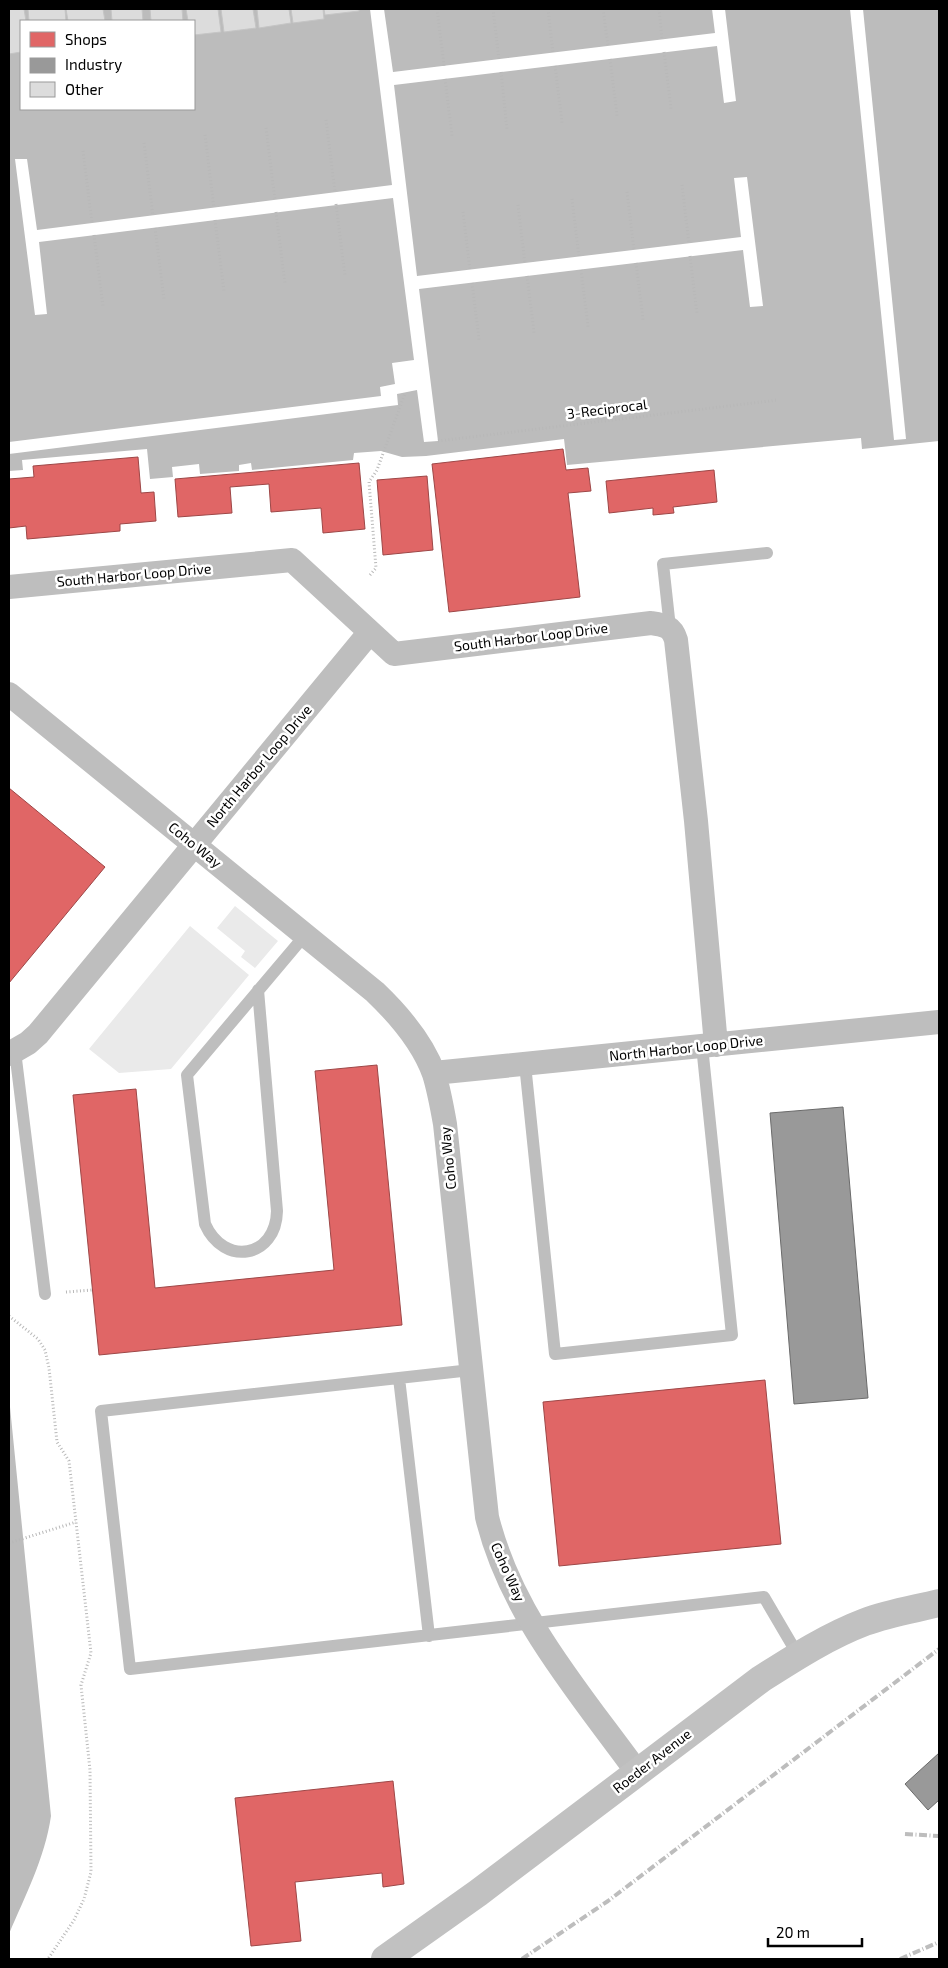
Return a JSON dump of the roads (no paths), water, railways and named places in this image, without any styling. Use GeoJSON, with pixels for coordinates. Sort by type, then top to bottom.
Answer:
{"type":"FeatureCollection","features":[{"type":"Feature","properties":{"kind":"street","name":"South Harbor Loop Drive"},"geometry":{"type":"LineString","coordinates":[[9,586],[292,560],[394,654],[651,623],[663,624],[670,628]]}},
{"type":"Feature","properties":{"kind":"street"},"geometry":{"type":"LineString","coordinates":[[670,628],[676,640],[696,821],[709,1045]]}},
{"type":"Feature","properties":{"kind":"street","name":"North Harbor Loop Drive"},"geometry":{"type":"LineString","coordinates":[[12,1053],[38,1034],[370,632]]}},
{"type":"Feature","properties":{"kind":"street","name":"Coho Way"},"geometry":{"type":"LineString","coordinates":[[9,694],[306,934],[392,1007],[411,1033],[434,1073],[445,1124],[487,1517],[494,1545],[531,1624],[541,1641],[637,1772]]}},
{"type":"Feature","properties":{"kind":"street","name":"North Harbor Loop Drive"},"geometry":{"type":"LineString","coordinates":[[434,1073],[939,1022]]}},
{"type":"Feature","properties":{"kind":"street","name":"Roeder Avenue"},"geometry":{"type":"LineString","coordinates":[[385,1959],[478,1893],[721,1707],[798,1655],[836,1634],[865,1622],[939,1603]]}},
{"type":"Feature","properties":{"kind":"lane"},"geometry":{"type":"LineString","coordinates":[[670,628],[663,564],[767,553]]}},
{"type":"Feature","properties":{"kind":"lane"},"geometry":{"type":"LineString","coordinates":[[258,990],[277,1224],[272,1235],[264,1244],[253,1250],[241,1252],[229,1250],[218,1244],[210,1235],[205,1224],[187,1075],[258,990],[306,934]]}},
{"type":"Feature","properties":{"kind":"lane"},"geometry":{"type":"LineString","coordinates":[[525,1064],[555,1354],[575,1352],[732,1335],[709,1045]]}},
{"type":"Feature","properties":{"kind":"lane"},"geometry":{"type":"LineString","coordinates":[[12,1053],[45,1294]]}},
{"type":"Feature","properties":{"kind":"lane"},"geometry":{"type":"LineString","coordinates":[[471,1370],[102,1411],[130,1669],[764,1597],[798,1655]]}},
{"type":"Feature","properties":{"kind":"lane"},"geometry":{"type":"LineString","coordinates":[[399,1378],[429,1636]]}},
{"type":"Feature","properties":{"kind":"railway"},"geometry":{"type":"LineString","coordinates":[[522,1959],[608,1901],[939,1649]]}},
{"type":"Feature","properties":{"kind":"railway"},"geometry":{"type":"LineString","coordinates":[[905,1834],[939,1836]]}},
{"type":"Feature","properties":{"kind":"railway"},"geometry":{"type":"LineString","coordinates":[[900,1959],[939,1942]]}}]}
